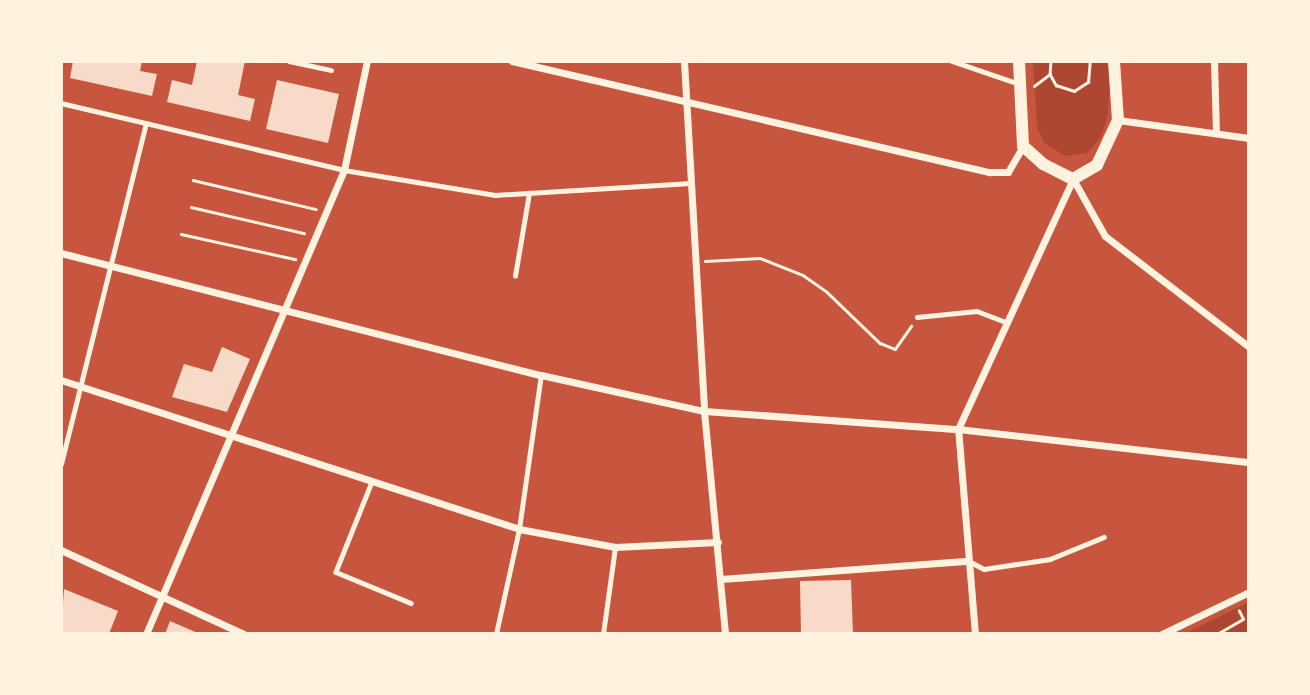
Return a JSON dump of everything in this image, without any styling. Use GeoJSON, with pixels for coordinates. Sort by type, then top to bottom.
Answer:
{"type":"FeatureCollection","features":[{"type":"Feature","properties":{"kind":"main road"},"geometry":{"type":"LineString","coordinates":[[1019,61],[1017,83],[1023,146],[1043,164],[1073,179],[1097,165],[1118,120],[1114,61]]}},
{"type":"Feature","properties":{"kind":"street"},"geometry":{"type":"LineString","coordinates":[[146,634],[229,433],[286,308],[344,170],[367,61]]}},
{"type":"Feature","properties":{"kind":"street"},"geometry":{"type":"LineString","coordinates":[[512,61],[990,172],[1008,172],[1023,146]]}},
{"type":"Feature","properties":{"kind":"street"},"geometry":{"type":"LineString","coordinates":[[684,61],[698,261],[704,411],[725,634]]}},
{"type":"Feature","properties":{"kind":"street"},"geometry":{"type":"LineString","coordinates":[[1214,61],[1216,133]]}},
{"type":"Feature","properties":{"kind":"street"},"geometry":{"type":"LineString","coordinates":[[1118,120],[1249,138]]}},
{"type":"Feature","properties":{"kind":"street"},"geometry":{"type":"LineString","coordinates":[[975,634],[958,429],[1073,179]]}},
{"type":"Feature","properties":{"kind":"street"},"geometry":{"type":"LineString","coordinates":[[1073,179],[1105,236],[1249,347]]}},
{"type":"Feature","properties":{"kind":"street"},"geometry":{"type":"LineString","coordinates":[[61,253],[286,308],[541,375],[704,411],[958,429],[1249,462]]}},
{"type":"Feature","properties":{"kind":"street"},"geometry":{"type":"LineString","coordinates":[[61,380],[519,529],[615,547],[718,542]]}},
{"type":"Feature","properties":{"kind":"street"},"geometry":{"type":"LineString","coordinates":[[61,550],[243,633]]}},
{"type":"Feature","properties":{"kind":"street"},"geometry":{"type":"LineString","coordinates":[[721,579],[968,561]]}},
{"type":"Feature","properties":{"kind":"street"},"geometry":{"type":"LineString","coordinates":[[1161,634],[1249,592]]}},
{"type":"Feature","properties":{"kind":"lane"},"geometry":{"type":"LineString","coordinates":[[289,61],[331,70]]}},
{"type":"Feature","properties":{"kind":"lane"},"geometry":{"type":"LineString","coordinates":[[953,61],[1017,83]]}},
{"type":"Feature","properties":{"kind":"lane"},"geometry":{"type":"LineString","coordinates":[[61,103],[344,170],[495,195],[692,183]]}},
{"type":"Feature","properties":{"kind":"lane"},"geometry":{"type":"LineString","coordinates":[[61,464],[146,123]]}},
{"type":"Feature","properties":{"kind":"lane"},"geometry":{"type":"LineString","coordinates":[[515,276],[529,193]]}},
{"type":"Feature","properties":{"kind":"lane"},"geometry":{"type":"LineString","coordinates":[[917,317],[977,311],[1009,323]]}},
{"type":"Feature","properties":{"kind":"lane"},"geometry":{"type":"LineString","coordinates":[[496,634],[519,529],[541,375]]}},
{"type":"Feature","properties":{"kind":"lane"},"geometry":{"type":"LineString","coordinates":[[372,481],[336,572],[411,603]]}},
{"type":"Feature","properties":{"kind":"lane"},"geometry":{"type":"LineString","coordinates":[[968,561],[984,569],[1050,559],[1104,537]]}},
{"type":"Feature","properties":{"kind":"lane"},"geometry":{"type":"LineString","coordinates":[[603,634],[615,547]]}},
{"type":"Feature","properties":{"kind":"path"},"geometry":{"type":"LineString","coordinates":[[1051,61],[1050,74],[1056,85],[1074,91],[1088,82],[1090,61]]}},
{"type":"Feature","properties":{"kind":"path"},"geometry":{"type":"LineString","coordinates":[[193,180],[326,212]]}},
{"type":"Feature","properties":{"kind":"path"},"geometry":{"type":"LineString","coordinates":[[191,207],[316,236]]}},
{"type":"Feature","properties":{"kind":"path"},"geometry":{"type":"LineString","coordinates":[[181,234],[305,261]]}},
{"type":"Feature","properties":{"kind":"path"},"geometry":{"type":"LineString","coordinates":[[698,261],[760,258],[803,275],[827,292],[880,343],[895,349],[917,317]]}},
{"type":"Feature","properties":{"kind":"path"},"geometry":{"type":"LineString","coordinates":[[1217,634],[1243,619],[1231,599]]}},
{"type":"Feature","properties":{"kind":"shaded area"},"geometry":{"type":"Polygon","coordinates":[[[1033,61],[1106,61],[1111,76],[1107,118],[1101,137],[1087,153],[1066,156],[1044,143],[1037,127],[1033,61]]]}},
{"type":"Feature","properties":{"kind":"shaded area"},"geometry":{"type":"Polygon","coordinates":[[[1249,602],[1249,634],[1184,634],[1249,602]]]}},
{"type":"Feature","properties":{"kind":"building"},"geometry":{"type":"Polygon","coordinates":[[[73,61],[142,61],[140,71],[157,74],[152,96],[70,78],[73,61]]]}},
{"type":"Feature","properties":{"kind":"building"},"geometry":{"type":"Polygon","coordinates":[[[197,61],[245,61],[238,95],[255,99],[250,121],[167,102],[172,80],[192,85],[197,61]]]}},
{"type":"Feature","properties":{"kind":"building"},"geometry":{"type":"Polygon","coordinates":[[[277,80],[339,94],[328,143],[266,129],[277,80]]]}},
{"type":"Feature","properties":{"kind":"building"},"geometry":{"type":"Polygon","coordinates":[[[222,347],[250,359],[227,412],[172,397],[184,364],[212,372],[222,347]]]}},
{"type":"Feature","properties":{"kind":"building"},"geometry":{"type":"Polygon","coordinates":[[[851,580],[853,634],[801,634],[800,581],[851,580]]]}},
{"type":"Feature","properties":{"kind":"building"},"geometry":{"type":"Polygon","coordinates":[[[64,589],[118,611],[109,634],[61,634],[64,589]]]}},
{"type":"Feature","properties":{"kind":"building"},"geometry":{"type":"Polygon","coordinates":[[[170,621],[200,634],[165,634],[170,621]]]}}]}
